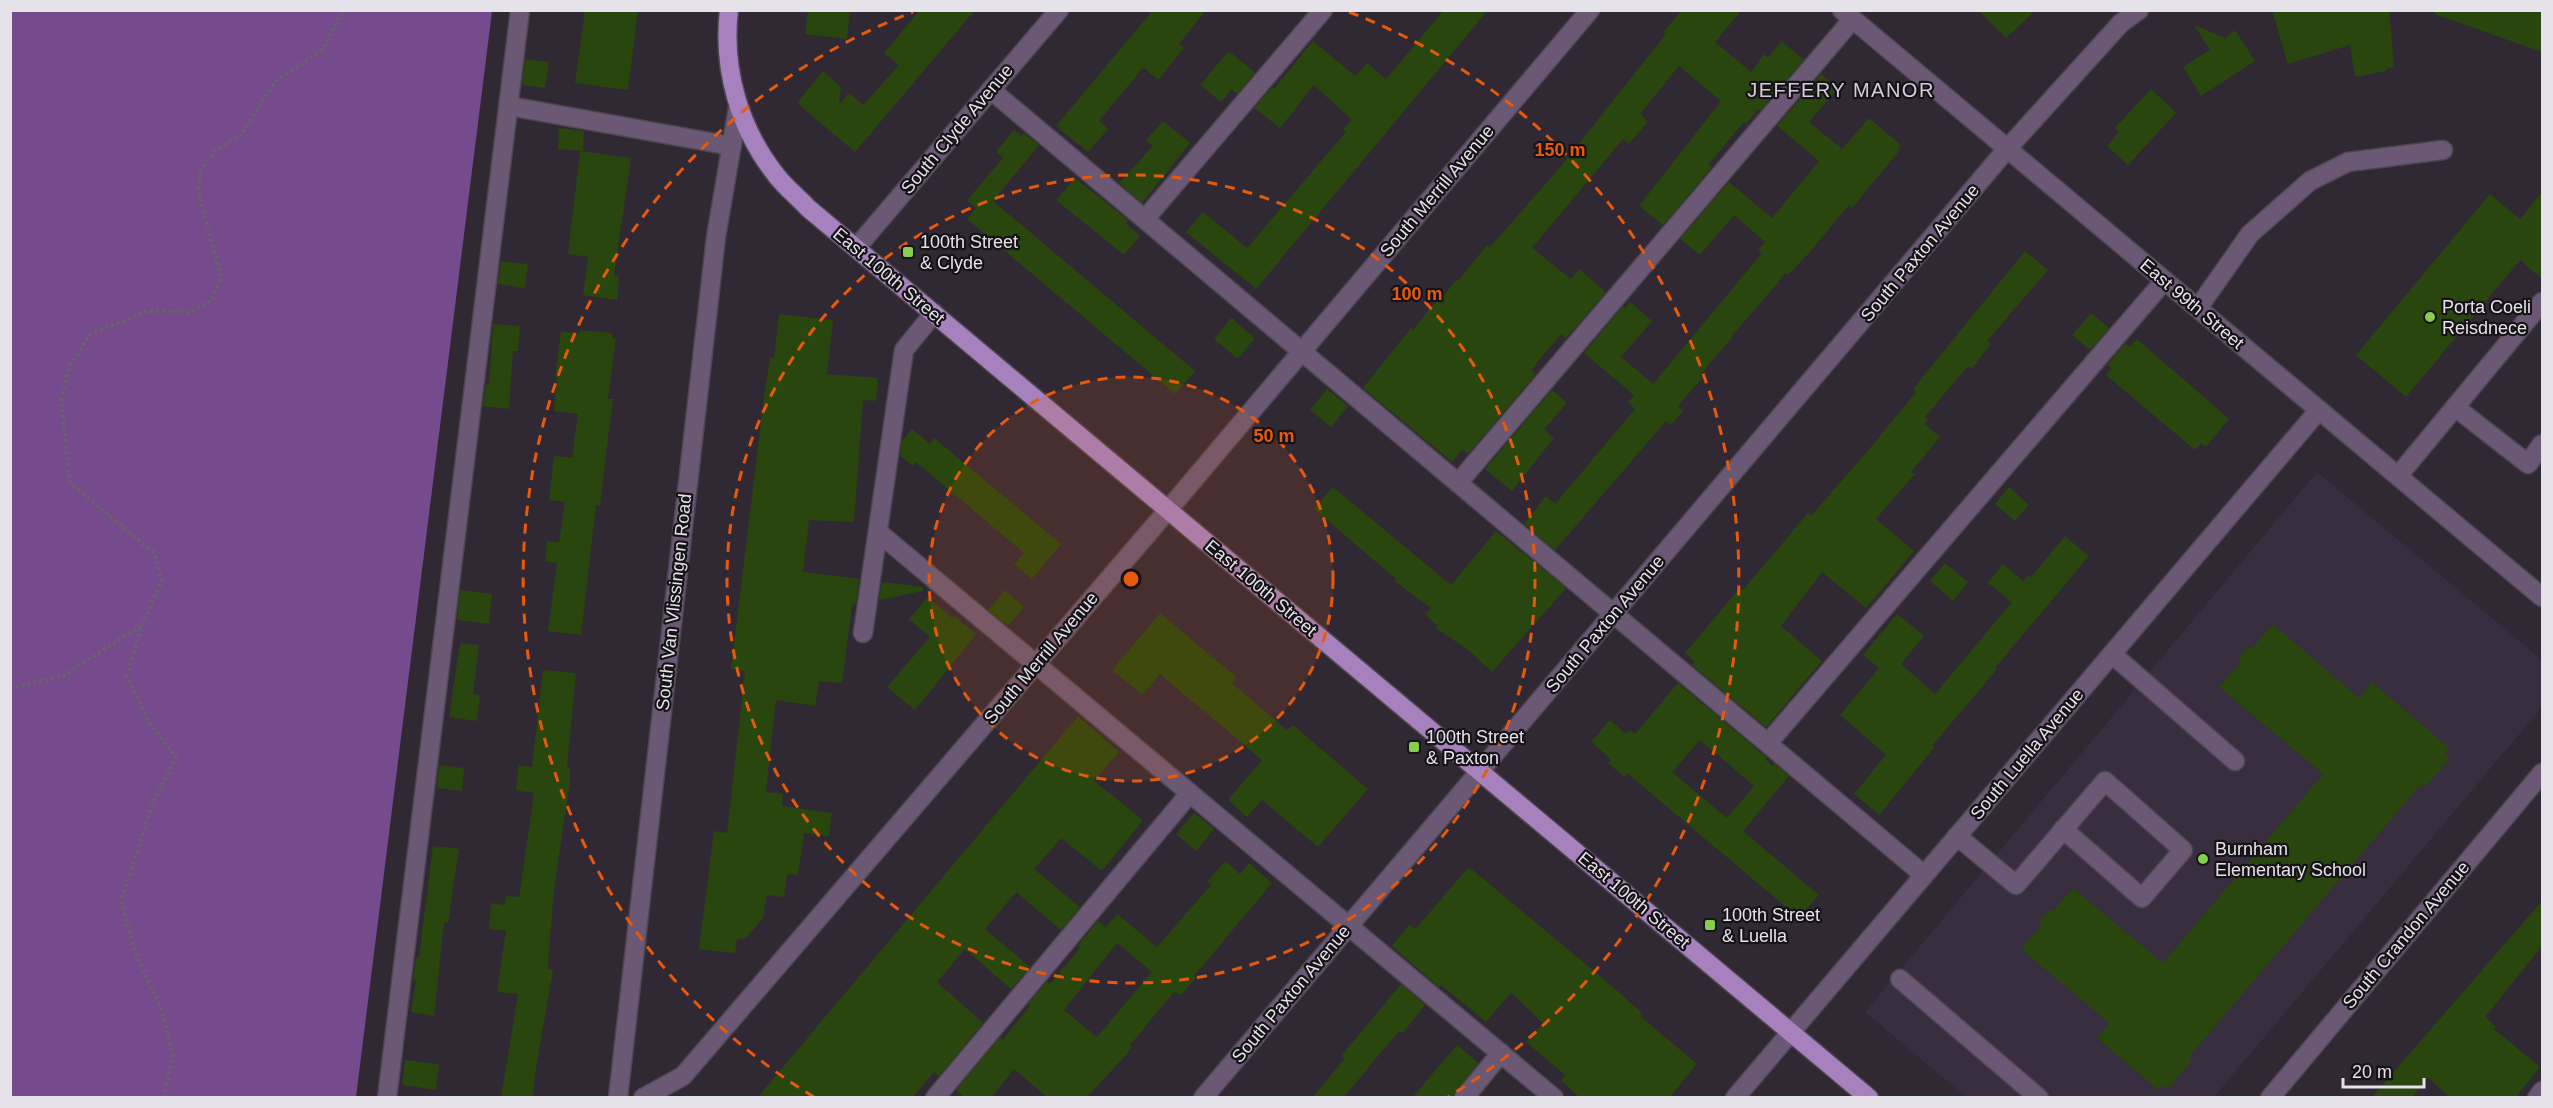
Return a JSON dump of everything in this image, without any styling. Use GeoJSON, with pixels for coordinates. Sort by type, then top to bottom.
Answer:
{"type":"FeatureCollection","features":[{"type":"Feature","properties":{"kind":"main road","name":"East 100th Street"},"geometry":{"type":"LineString","coordinates":[[729,10],[726,31],[729,70],[738,108],[754,144],[777,176],[808,208],[1869,1098]]}},
{"type":"Feature","properties":{"kind":"street"},"geometry":{"type":"LineString","coordinates":[[387,1098],[520,10]]}},
{"type":"Feature","properties":{"kind":"street","name":"South Clyde Avenue"},"geometry":{"type":"LineString","coordinates":[[856,248],[1059,10]]}},
{"type":"Feature","properties":{"kind":"street"},"geometry":{"type":"LineString","coordinates":[[1145,219],[1323,10]]}},
{"type":"Feature","properties":{"kind":"street","name":"South Merrill Avenue"},"geometry":{"type":"LineString","coordinates":[[643,1098],[683,1076],[1168,510],[1590,10]]}},
{"type":"Feature","properties":{"kind":"street","name":"South Paxton Avenue"},"geometry":{"type":"LineString","coordinates":[[1203,1098],[2007,149],[2121,23],[2139,10]]}},
{"type":"Feature","properties":{"kind":"street"},"geometry":{"type":"LineString","coordinates":[[1458,483],[1847,15]]}},
{"type":"Feature","properties":{"kind":"street","name":"East 99th Street"},"geometry":{"type":"LineString","coordinates":[[1847,15],[2542,597]]}},
{"type":"Feature","properties":{"kind":"street"},"geometry":{"type":"LineString","coordinates":[[992,90],[1924,875]]}},
{"type":"Feature","properties":{"kind":"street"},"geometry":{"type":"LineString","coordinates":[[509,106],[732,146]]}},
{"type":"Feature","properties":{"kind":"street","name":"South Van Vlissingen Road"},"geometry":{"type":"LineString","coordinates":[[618,1098],[716,237],[738,108]]}},
{"type":"Feature","properties":{"kind":"street"},"geometry":{"type":"LineString","coordinates":[[2198,308],[2250,234],[2310,181],[2348,162],[2443,150]]}},
{"type":"Feature","properties":{"kind":"street"},"geometry":{"type":"LineString","coordinates":[[1768,743],[2164,281]]}},
{"type":"Feature","properties":{"kind":"street"},"geometry":{"type":"LineString","coordinates":[[2398,476],[2542,302]]}},
{"type":"Feature","properties":{"kind":"street"},"geometry":{"type":"LineString","coordinates":[[863,633],[904,350],[934,313]]}},
{"type":"Feature","properties":{"kind":"street"},"geometry":{"type":"LineString","coordinates":[[2455,407],[2528,464],[2542,444]]}},
{"type":"Feature","properties":{"kind":"street","name":"South Luella Avenue"},"geometry":{"type":"LineString","coordinates":[[1735,1098],[2319,410]]}},
{"type":"Feature","properties":{"kind":"street"},"geometry":{"type":"LineString","coordinates":[[878,532],[1554,1098]]}},
{"type":"Feature","properties":{"kind":"street"},"geometry":{"type":"LineString","coordinates":[[2112,654],[2235,761]]}},
{"type":"Feature","properties":{"kind":"street","name":"South Crandon Avenue"},"geometry":{"type":"LineString","coordinates":[[2270,1098],[2542,773]]}},
{"type":"Feature","properties":{"kind":"street"},"geometry":{"type":"LineString","coordinates":[[1957,836],[2016,885],[2063,829],[2105,781],[2183,850],[2142,898],[2063,829]]}},
{"type":"Feature","properties":{"kind":"street"},"geometry":{"type":"LineString","coordinates":[[935,1098],[1190,793]]}},
{"type":"Feature","properties":{"kind":"street"},"geometry":{"type":"LineString","coordinates":[[1900,979],[2038,1098]]}},
{"type":"Feature","properties":{"kind":"street"},"geometry":{"type":"LineString","coordinates":[[1464,1098],[1501,1053]]}},
{"type":"Feature","properties":{"kind":"street"},"geometry":{"type":"LineString","coordinates":[[2537,1098],[2542,1091]]}},
{"type":"Feature","properties":{"kind":"path"},"geometry":{"type":"LineString","coordinates":[[164,1098],[173,1055],[161,1007],[135,953],[121,901],[153,802],[176,757],[149,723],[127,675],[142,625],[162,581],[154,552],[70,483],[61,401],[69,368],[90,334],[149,311],[190,312],[213,299],[221,276],[199,196],[200,171],[215,150],[240,136],[276,81],[324,48],[343,10]]}},
{"type":"Feature","properties":{"kind":"path"},"geometry":{"type":"LineString","coordinates":[[10,688],[63,676],[142,625]]}},
{"type":"Feature","properties":{"kind":"shaded area"},"geometry":{"type":"Polygon","coordinates":[[[10,11],[492,11],[356,1097],[11,1097],[10,11]]]}},
{"type":"Feature","properties":{"kind":"shaded area","name":"Burnham Elementary School"},"geometry":{"type":"Polygon","coordinates":[[[2317,472],[2542,660],[2542,707],[2214,1097],[1966,1097],[1865,1012],[2317,472]]]}},
{"type":"Feature","properties":{"kind":"building"},"geometry":{"type":"Polygon","coordinates":[[[585,10],[638,10],[628,90],[575,83],[585,10]]]}},
{"type":"Feature","properties":{"kind":"building"},"geometry":{"type":"Polygon","coordinates":[[[808,10],[850,10],[847,39],[805,34],[808,10]]]}},
{"type":"Feature","properties":{"kind":"building"},"geometry":{"type":"Polygon","coordinates":[[[920,10],[975,10],[855,152],[797,103],[823,71],[841,87],[839,105],[849,93],[863,105],[899,65],[884,53],[920,10]]]}},
{"type":"Feature","properties":{"kind":"building"},"geometry":{"type":"Polygon","coordinates":[[[1153,10],[1206,10],[1179,44],[1184,48],[1158,80],[1144,68],[1141,70],[1099,121],[1108,129],[1088,152],[1056,126],[1153,10]]]}},
{"type":"Feature","properties":{"kind":"building"},"geometry":{"type":"Polygon","coordinates":[[[1444,10],[1488,10],[1256,289],[1186,232],[1203,212],[1247,248],[1346,132],[1343,129],[1352,120],[1314,85],[1280,128],[1254,108],[1272,87],[1274,89],[1313,41],[1355,76],[1367,63],[1386,79],[1444,10]]]}},
{"type":"Feature","properties":{"kind":"building"},"geometry":{"type":"Polygon","coordinates":[[[1682,10],[1742,10],[1715,42],[1751,72],[1764,54],[1768,58],[1781,41],[1804,60],[1760,111],[1758,109],[1746,124],[1744,122],[1708,165],[1712,167],[1663,225],[1639,206],[1721,101],[1679,66],[1640,114],[1648,122],[1629,144],[1623,139],[1532,248],[1571,279],[1579,269],[1606,292],[1566,338],[1561,334],[1531,370],[1536,374],[1468,454],[1462,450],[1452,462],[1363,388],[1443,292],[1445,294],[1456,280],[1458,281],[1487,245],[1490,247],[1557,171],[1666,34],[1663,32],[1682,10]]]}},
{"type":"Feature","properties":{"kind":"building"},"geometry":{"type":"Polygon","coordinates":[[[1978,10],[2036,10],[2006,38],[1978,10]]]}},
{"type":"Feature","properties":{"kind":"building"},"geometry":{"type":"Polygon","coordinates":[[[2272,10],[2389,10],[2394,67],[2386,71],[2355,77],[2350,45],[2288,64],[2272,10]]]}},
{"type":"Feature","properties":{"kind":"building"},"geometry":{"type":"Polygon","coordinates":[[[2435,10],[2542,10],[2542,52],[2434,14],[2435,10]]]}},
{"type":"Feature","properties":{"kind":"building"},"geometry":{"type":"Polygon","coordinates":[[[2194,25],[2225,38],[2235,30],[2255,61],[2201,96],[2183,67],[2210,50],[2194,25]]]}},
{"type":"Feature","properties":{"kind":"building"},"geometry":{"type":"Polygon","coordinates":[[[1229,51],[1255,73],[1237,94],[1232,89],[1221,102],[1200,85],[1229,51]]]}},
{"type":"Feature","properties":{"kind":"building"},"geometry":{"type":"Polygon","coordinates":[[[525,59],[549,62],[545,88],[522,85],[525,59]]]}},
{"type":"Feature","properties":{"kind":"building"},"geometry":{"type":"Polygon","coordinates":[[[1821,74],[1838,88],[1809,122],[1842,149],[1869,118],[1901,145],[1898,148],[1900,150],[1852,208],[1849,205],[1808,254],[1788,275],[1786,273],[1731,337],[1699,376],[1702,378],[1678,406],[1683,411],[1671,425],[1666,421],[1555,550],[1524,524],[1546,496],[1555,504],[1635,409],[1628,402],[1634,395],[1584,353],[1623,306],[1625,308],[1630,302],[1652,321],[1621,357],[1653,384],[1762,253],[1758,250],[1765,242],[1734,215],[1700,255],[1680,239],[1729,182],[1772,218],[1819,161],[1777,126],[1821,74]]]}},
{"type":"Feature","properties":{"kind":"building"},"geometry":{"type":"Polygon","coordinates":[[[2151,89],[2176,113],[2128,165],[2107,146],[2119,132],[2115,128],[2151,89]]]}},
{"type":"Feature","properties":{"kind":"building"},"geometry":{"type":"Polygon","coordinates":[[[1163,121],[1190,143],[1142,203],[1119,183],[1153,146],[1146,140],[1163,121]]]}},
{"type":"Feature","properties":{"kind":"building"},"geometry":{"type":"Polygon","coordinates":[[[559,128],[584,131],[583,151],[558,149],[559,128]]]}},
{"type":"Feature","properties":{"kind":"building"},"geometry":{"type":"Polygon","coordinates":[[[1014,130],[1021,136],[1024,133],[1039,145],[993,201],[1195,371],[1175,394],[967,219],[976,208],[967,200],[1003,158],[996,152],[1014,130]]]}},
{"type":"Feature","properties":{"kind":"building"},"geometry":{"type":"Polygon","coordinates":[[[580,151],[631,158],[614,276],[619,277],[617,300],[583,295],[588,257],[568,254],[580,151]]]}},
{"type":"Feature","properties":{"kind":"building"},"geometry":{"type":"Polygon","coordinates":[[[1075,178],[1128,220],[1125,223],[1140,236],[1124,255],[1056,200],[1075,178]]]}},
{"type":"Feature","properties":{"kind":"building","name":"Porta Coeli Reisdnece"},"geometry":{"type":"Polygon","coordinates":[[[2542,192],[2542,279],[2520,260],[2406,397],[2356,355],[2490,194],[2520,219],[2542,192]]]}},
{"type":"Feature","properties":{"kind":"building"},"geometry":{"type":"Polygon","coordinates":[[[2025,251],[2048,270],[1987,341],[1991,344],[1972,368],[1968,366],[1925,417],[1928,420],[1924,424],[1940,437],[1911,472],[1915,474],[1876,519],[1914,551],[1866,608],[1822,572],[1781,626],[1822,661],[1766,727],[1692,665],[1695,662],[1685,653],[1739,589],[1742,591],[1808,513],[1811,516],[1876,441],[1916,392],[1913,389],[2025,251]]]}},
{"type":"Feature","properties":{"kind":"building"},"geometry":{"type":"Polygon","coordinates":[[[501,261],[528,264],[525,288],[498,284],[501,261]]]}},
{"type":"Feature","properties":{"kind":"building"},"geometry":{"type":"Polygon","coordinates":[[[2091,313],[2109,328],[2090,350],[2072,335],[2091,313]]]}},
{"type":"Feature","properties":{"kind":"building"},"geometry":{"type":"Polygon","coordinates":[[[779,314],[833,320],[827,374],[878,378],[876,401],[863,400],[854,522],[809,520],[803,572],[859,579],[856,604],[852,605],[842,683],[819,681],[815,706],[776,700],[768,772],[766,792],[783,794],[782,806],[832,813],[829,836],[804,833],[798,875],[787,874],[784,897],[767,895],[763,918],[746,938],[737,939],[735,953],[699,949],[714,831],[727,833],[745,671],[731,669],[764,397],[770,357],[774,358],[779,314]]]}},
{"type":"Feature","properties":{"kind":"building"},"geometry":{"type":"Polygon","coordinates":[[[1231,318],[1255,338],[1238,359],[1214,339],[1231,318]]]}},
{"type":"Feature","properties":{"kind":"building"},"geometry":{"type":"Polygon","coordinates":[[[493,324],[520,326],[518,351],[513,351],[509,409],[483,406],[486,384],[489,385],[493,324]]]}},
{"type":"Feature","properties":{"kind":"building"},"geometry":{"type":"Polygon","coordinates":[[[579,330],[612,333],[612,338],[616,338],[608,399],[613,399],[600,506],[596,505],[581,635],[548,631],[557,564],[545,561],[547,541],[559,542],[565,502],[549,500],[554,456],[572,458],[578,414],[554,411],[557,377],[555,377],[561,331],[579,334],[579,330]]]}},
{"type":"Feature","properties":{"kind":"building"},"geometry":{"type":"Polygon","coordinates":[[[2137,339],[2229,419],[2206,447],[2201,443],[2195,450],[2106,375],[2112,368],[2107,365],[2126,343],[2130,347],[2137,339]]]}},
{"type":"Feature","properties":{"kind":"building"},"geometry":{"type":"Polygon","coordinates":[[[1327,389],[1348,406],[1331,427],[1310,410],[1327,389]]]}},
{"type":"Feature","properties":{"kind":"building"},"geometry":{"type":"Polygon","coordinates":[[[1552,390],[1567,403],[1544,429],[1554,438],[1512,491],[1485,469],[1552,390]]]}},
{"type":"Feature","properties":{"kind":"building"},"geometry":{"type":"Polygon","coordinates":[[[912,429],[930,444],[934,438],[1061,544],[1032,579],[1014,564],[1024,553],[916,462],[913,466],[900,456],[902,441],[912,429]]]}},
{"type":"Feature","properties":{"kind":"building"},"geometry":{"type":"Polygon","coordinates":[[[1333,487],[1451,585],[1496,531],[1566,588],[1492,672],[1471,652],[1436,628],[1438,626],[1425,614],[1431,608],[1394,581],[1396,579],[1314,509],[1333,487]]]}},
{"type":"Feature","properties":{"kind":"building"},"geometry":{"type":"Polygon","coordinates":[[[2009,487],[2029,505],[2015,521],[1995,504],[2009,487]]]}},
{"type":"Feature","properties":{"kind":"building"},"geometry":{"type":"Polygon","coordinates":[[[2065,536],[2089,556],[1995,668],[1997,669],[1932,746],[1934,748],[1879,815],[1854,794],[1886,755],[1840,715],[1879,668],[1863,655],[1897,614],[1924,636],[1901,664],[1935,694],[2012,602],[1988,583],[2003,564],[2023,581],[2028,575],[2031,577],[2065,536]]]}},
{"type":"Feature","properties":{"kind":"building"},"geometry":{"type":"Polygon","coordinates":[[[1945,563],[1968,582],[1953,601],[1930,581],[1945,563]]]}},
{"type":"Feature","properties":{"kind":"building"},"geometry":{"type":"Polygon","coordinates":[[[882,582],[923,587],[923,591],[879,600],[882,582]]]}},
{"type":"Feature","properties":{"kind":"building"},"geometry":{"type":"Polygon","coordinates":[[[460,590],[492,594],[489,624],[457,620],[460,590]]]}},
{"type":"Feature","properties":{"kind":"building"},"geometry":{"type":"Polygon","coordinates":[[[1005,590],[1024,607],[1008,626],[988,610],[1005,590]]]}},
{"type":"Feature","properties":{"kind":"building"},"geometry":{"type":"Polygon","coordinates":[[[928,597],[952,618],[954,616],[976,634],[915,710],[887,687],[930,637],[909,619],[928,597]]]}},
{"type":"Feature","properties":{"kind":"building"},"geometry":{"type":"Polygon","coordinates":[[[1160,613],[1236,677],[1232,683],[1269,715],[1287,730],[1293,725],[1368,789],[1318,847],[1262,800],[1247,817],[1228,800],[1262,760],[1160,674],[1142,695],[1112,670],[1160,613]]]}},
{"type":"Feature","properties":{"kind":"building"},"geometry":{"type":"Polygon","coordinates":[[[2273,624],[2359,698],[2372,682],[2449,748],[2445,753],[2450,758],[2425,787],[2421,784],[2189,1057],[2192,1060],[2168,1089],[2162,1085],[2158,1090],[2097,1038],[2109,1023],[2021,949],[2041,926],[2040,920],[2049,911],[2054,910],[2073,888],[2163,963],[2323,774],[2219,687],[2240,663],[2239,657],[2246,648],[2252,648],[2273,624]]]}},
{"type":"Feature","properties":{"kind":"building"},"geometry":{"type":"Polygon","coordinates":[[[460,643],[479,645],[473,694],[480,695],[477,721],[449,717],[460,643]]]}},
{"type":"Feature","properties":{"kind":"building"},"geometry":{"type":"Polygon","coordinates":[[[543,670],[576,673],[567,768],[570,768],[570,782],[554,889],[549,951],[548,969],[553,970],[533,1098],[501,1098],[518,994],[497,992],[506,931],[489,929],[491,903],[504,905],[506,896],[519,897],[534,793],[516,790],[519,765],[532,767],[543,670]]]}},
{"type":"Feature","properties":{"kind":"building"},"geometry":{"type":"Polygon","coordinates":[[[1678,683],[1767,758],[1766,760],[1772,766],[1774,763],[1789,776],[1743,831],[1819,895],[1799,918],[1627,773],[1624,777],[1608,763],[1611,759],[1591,742],[1610,720],[1626,734],[1630,730],[1635,734],[1678,683]],[[1700,740],[1672,772],[1727,818],[1754,786],[1700,740]]]}},
{"type":"Feature","properties":{"kind":"building"},"geometry":{"type":"Polygon","coordinates":[[[1078,716],[1119,752],[1094,781],[1143,820],[1102,871],[1061,838],[1034,869],[1080,907],[1061,930],[1016,892],[985,929],[1030,967],[1011,989],[965,949],[937,982],[983,1023],[939,1076],[934,1072],[912,1098],[757,1098],[1078,716]]]}},
{"type":"Feature","properties":{"kind":"building"},"geometry":{"type":"Polygon","coordinates":[[[439,765],[464,768],[462,791],[437,788],[439,765]]]}},
{"type":"Feature","properties":{"kind":"building"},"geometry":{"type":"Polygon","coordinates":[[[1194,813],[1214,829],[1196,851],[1176,834],[1194,813]]]}},
{"type":"Feature","properties":{"kind":"building"},"geometry":{"type":"Polygon","coordinates":[[[433,846],[459,849],[448,923],[444,923],[434,1016],[411,1012],[416,981],[413,981],[416,957],[419,957],[433,846]]]}},
{"type":"Feature","properties":{"kind":"building"},"geometry":{"type":"Polygon","coordinates":[[[1225,861],[1240,874],[1249,863],[1272,883],[1194,976],[1196,978],[1181,995],[1174,992],[1130,1045],[1132,1047],[1124,1057],[1086,1098],[1048,1098],[1014,1069],[991,1098],[965,1098],[956,1090],[1000,1037],[1003,1039],[1047,981],[1050,984],[1077,952],[1080,947],[1078,945],[1098,921],[1106,927],[1117,914],[1157,947],[1211,885],[1207,882],[1225,861]],[[1117,943],[1064,1010],[1097,1037],[1152,972],[1117,943]]]}},
{"type":"Feature","properties":{"kind":"building"},"geometry":{"type":"Polygon","coordinates":[[[1469,867],[1613,987],[1642,1013],[1640,1016],[1697,1064],[1669,1098],[1580,1098],[1561,1080],[1565,1075],[1526,1042],[1543,1023],[1511,993],[1486,1022],[1441,985],[1439,987],[1392,946],[1410,924],[1415,929],[1469,867]]]}},
{"type":"Feature","properties":{"kind":"building"},"geometry":{"type":"Polygon","coordinates":[[[2542,901],[2542,946],[2485,1017],[2496,1027],[2494,1029],[2540,1067],[2515,1098],[2451,1098],[2428,1078],[2412,1098],[2371,1098],[2542,901]]]}},
{"type":"Feature","properties":{"kind":"building"},"geometry":{"type":"Polygon","coordinates":[[[1401,984],[1425,1005],[1403,1033],[1399,1031],[1343,1098],[1312,1098],[1345,1058],[1342,1055],[1401,984]]]}},
{"type":"Feature","properties":{"kind":"building"},"geometry":{"type":"Polygon","coordinates":[[[1457,1045],[1478,1063],[1451,1098],[1412,1098],[1457,1045]]]}},
{"type":"Feature","properties":{"kind":"building"},"geometry":{"type":"Polygon","coordinates":[[[405,1060],[439,1064],[436,1090],[402,1085],[405,1060]]]}},
{"type":"Feature","properties":{"kind":"place","name":"100th Street & Clyde"},"geometry":{"type":"Point","coordinates":[908,252]}},
{"type":"Feature","properties":{"kind":"place","name":"Porta Coeli Reisdnece"},"geometry":{"type":"Point","coordinates":[2430,317]}},
{"type":"Feature","properties":{"kind":"place","name":"100th Street & Paxton"},"geometry":{"type":"Point","coordinates":[1414,747]}},
{"type":"Feature","properties":{"kind":"place","name":"Burnham Elementary School"},"geometry":{"type":"Point","coordinates":[2203,859]}},
{"type":"Feature","properties":{"kind":"place","name":"100th Street & Luella"},"geometry":{"type":"Point","coordinates":[1710,925]}},
{"type":"Feature","properties":{"kind":"district","name":"JEFFERY MANOR"},"geometry":{"type":"Point","coordinates":[1841,90]}}]}
